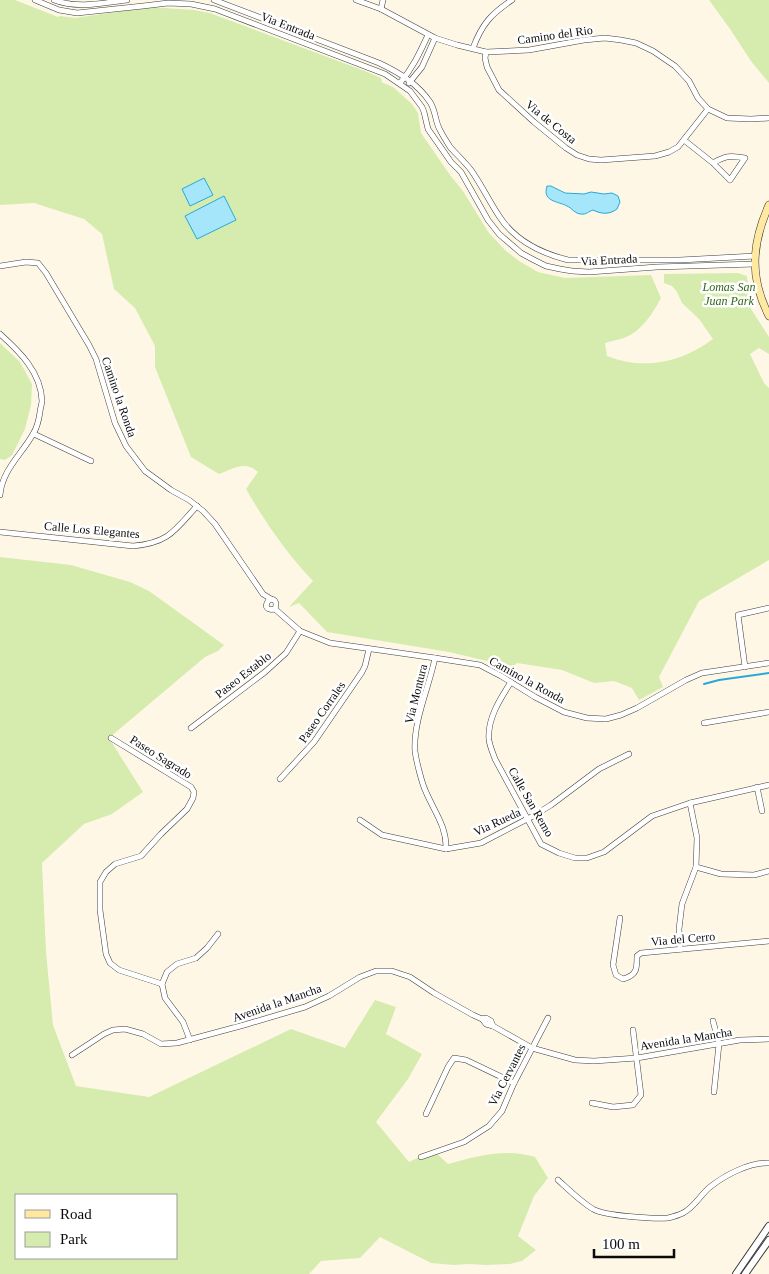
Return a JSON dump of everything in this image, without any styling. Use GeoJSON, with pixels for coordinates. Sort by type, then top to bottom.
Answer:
{"type":"FeatureCollection","features":[{"type":"Feature","properties":{"kind":"main road"},"geometry":{"type":"LineString","coordinates":[[769,205],[761,222],[756,243],[755,260],[759,293],[769,316]]}},
{"type":"Feature","properties":{"kind":"street","name":"Via Entrada"},"geometry":{"type":"LineString","coordinates":[[35,0],[59,10],[76,13],[158,2],[191,4],[215,9],[386,74],[410,91],[422,107],[428,129],[453,165],[461,172],[488,220],[499,234],[520,253],[546,266],[589,272],[755,260]]}},
{"type":"Feature","properties":{"kind":"street"},"geometry":{"type":"LineString","coordinates":[[54,0],[87,5],[127,0]]}},
{"type":"Feature","properties":{"kind":"street","name":"Via Entrada"},"geometry":{"type":"LineString","coordinates":[[214,0],[379,62],[411,81],[430,102],[436,114],[437,126],[450,147],[471,170],[499,217],[509,230],[538,250],[553,257],[568,260],[755,260]]}},
{"type":"Feature","properties":{"kind":"street","name":"Camino del Rio"},"geometry":{"type":"LineString","coordinates":[[356,0],[380,9],[435,38],[486,52],[529,50],[605,38],[636,43],[653,51],[675,66],[689,81],[698,98],[708,109]]}},
{"type":"Feature","properties":{"kind":"street"},"geometry":{"type":"LineString","coordinates":[[380,9],[383,0]]}},
{"type":"Feature","properties":{"kind":"street"},"geometry":{"type":"LineString","coordinates":[[473,48],[480,32],[491,17],[512,0]]}},
{"type":"Feature","properties":{"kind":"street"},"geometry":{"type":"LineString","coordinates":[[400,83],[417,60],[428,35]]}},
{"type":"Feature","properties":{"kind":"street"},"geometry":{"type":"LineString","coordinates":[[406,88],[422,67],[435,38]]}},
{"type":"Feature","properties":{"kind":"street","name":"Via de Costa"},"geometry":{"type":"LineString","coordinates":[[486,52],[487,67],[499,90],[541,127],[577,155],[589,159],[601,160],[655,156],[669,152],[678,147],[708,109]]}},
{"type":"Feature","properties":{"kind":"street"},"geometry":{"type":"LineString","coordinates":[[708,109],[727,118],[769,118]]}},
{"type":"Feature","properties":{"kind":"street"},"geometry":{"type":"LineString","coordinates":[[425,116],[436,114]]}},
{"type":"Feature","properties":{"kind":"street"},"geometry":{"type":"LineString","coordinates":[[684,140],[713,163],[730,180],[745,158],[731,156],[713,163]]}},
{"type":"Feature","properties":{"kind":"street"},"geometry":{"type":"LineString","coordinates":[[453,165],[461,158]]}},
{"type":"Feature","properties":{"kind":"street"},"geometry":{"type":"LineString","coordinates":[[657,260],[657,267]]}},
{"type":"Feature","properties":{"kind":"street","name":"Camino la Ronda"},"geometry":{"type":"LineString","coordinates":[[0,266],[26,262],[38,263],[46,273],[96,359],[115,423],[126,446],[145,470],[171,490],[197,506],[216,524],[264,594],[263,596],[269,602]]}},
{"type":"Feature","properties":{"kind":"street"},"geometry":{"type":"LineString","coordinates":[[0,334],[17,349],[29,364],[38,382],[42,401],[34,434],[7,472],[0,495]]}},
{"type":"Feature","properties":{"kind":"street"},"geometry":{"type":"LineString","coordinates":[[34,434],[91,461]]}},
{"type":"Feature","properties":{"kind":"street","name":"Calle Los Elegantes"},"geometry":{"type":"LineString","coordinates":[[0,532],[133,546],[144,545],[164,538],[175,531],[197,506]]}},
{"type":"Feature","properties":{"kind":"street","name":"Camino la Ronda"},"geometry":{"type":"LineString","coordinates":[[269,602],[274,600],[277,603],[275,609]]}},
{"type":"Feature","properties":{"kind":"street","name":"Camino la Ronda"},"geometry":{"type":"LineString","coordinates":[[269,602],[267,607],[269,610],[275,609]]}},
{"type":"Feature","properties":{"kind":"street"},"geometry":{"type":"LineString","coordinates":[[745,667],[738,615],[769,608]]}},
{"type":"Feature","properties":{"kind":"street","name":"Camino la Ronda"},"geometry":{"type":"LineString","coordinates":[[275,609],[300,631],[330,643],[480,665],[535,698],[564,712],[587,718],[606,719],[621,715],[702,673],[769,663]]}},
{"type":"Feature","properties":{"kind":"street","name":"Paseo Establo"},"geometry":{"type":"LineString","coordinates":[[191,728],[266,672],[286,653],[300,631]]}},
{"type":"Feature","properties":{"kind":"street","name":"Paseo Corrales"},"geometry":{"type":"LineString","coordinates":[[280,779],[319,736],[362,672],[369,649]]}},
{"type":"Feature","properties":{"kind":"street","name":"Via Montura"},"geometry":{"type":"LineString","coordinates":[[435,658],[416,727],[415,751],[425,790],[442,825],[446,849]]}},
{"type":"Feature","properties":{"kind":"street","name":"Calle San Remo"},"geometry":{"type":"LineString","coordinates":[[511,682],[496,707],[490,722],[489,739],[495,759],[541,844],[559,853],[575,858],[587,858],[604,852],[652,816],[690,803],[769,785]]}},
{"type":"Feature","properties":{"kind":"street"},"geometry":{"type":"LineString","coordinates":[[704,723],[769,712]]}},
{"type":"Feature","properties":{"kind":"street","name":"Paseo Sagrado"},"geometry":{"type":"LineString","coordinates":[[111,738],[191,787],[194,792],[187,809],[140,856],[114,864],[100,882],[100,910],[106,954],[110,962],[119,970],[162,984]]}},
{"type":"Feature","properties":{"kind":"street","name":"Via Rueda"},"geometry":{"type":"LineString","coordinates":[[360,820],[382,835],[446,849],[481,843],[551,805],[598,769],[629,754]]}},
{"type":"Feature","properties":{"kind":"street"},"geometry":{"type":"LineString","coordinates":[[757,787],[762,811]]}},
{"type":"Feature","properties":{"kind":"street"},"geometry":{"type":"LineString","coordinates":[[680,949],[679,929],[682,904],[696,867],[697,838],[690,803]]}},
{"type":"Feature","properties":{"kind":"street"},"geometry":{"type":"LineString","coordinates":[[696,867],[721,874],[754,875],[769,871]]}},
{"type":"Feature","properties":{"kind":"street","name":"Via del Cerro"},"geometry":{"type":"LineString","coordinates":[[620,918],[613,965],[616,975],[623,979],[634,973],[637,968],[637,956],[640,953],[769,942]]}},
{"type":"Feature","properties":{"kind":"street"},"geometry":{"type":"LineString","coordinates":[[190,1040],[183,1022],[165,998],[162,984],[168,972],[177,964],[196,958],[218,934]]}},
{"type":"Feature","properties":{"kind":"street","name":"Avenida la Mancha"},"geometry":{"type":"LineString","coordinates":[[72,1055],[113,1030],[125,1029],[143,1034],[161,1044],[177,1044],[305,1006],[329,996],[360,977],[376,971],[392,971],[410,977],[434,993],[482,1019],[486,1024],[532,1048],[575,1060],[594,1061],[636,1058],[740,1040],[769,1039]]}},
{"type":"Feature","properties":{"kind":"street","name":"Via Cervantes"},"geometry":{"type":"LineString","coordinates":[[421,1157],[464,1142],[489,1126],[502,1111],[514,1083],[548,1018]]}},
{"type":"Feature","properties":{"kind":"street"},"geometry":{"type":"LineString","coordinates":[[713,1020],[719,1044],[714,1092]]}},
{"type":"Feature","properties":{"kind":"street"},"geometry":{"type":"LineString","coordinates":[[592,1103],[613,1107],[633,1105],[641,1095],[633,1030]]}},
{"type":"Feature","properties":{"kind":"street"},"geometry":{"type":"LineString","coordinates":[[426,1114],[454,1058],[466,1060],[514,1083]]}},
{"type":"Feature","properties":{"kind":"street"},"geometry":{"type":"LineString","coordinates":[[558,1180],[593,1210],[607,1214],[668,1218],[683,1213],[696,1203],[709,1188],[728,1174],[760,1163],[769,1163]]}},
{"type":"Feature","properties":{"kind":"street"},"geometry":{"type":"LineString","coordinates":[[736,1274],[769,1226]]}},
{"type":"Feature","properties":{"kind":"street"},"geometry":{"type":"LineString","coordinates":[[745,1274],[769,1240]]}},
{"type":"Feature","properties":{"kind":"green space","name":"Lomas San Juan Park"},"geometry":{"type":"Polygon","coordinates":[[[0,0],[15,0],[58,17],[75,18],[150,7],[210,13],[381,78],[381,82],[393,87],[412,104],[418,113],[421,133],[463,191],[489,233],[505,250],[519,261],[538,272],[565,278],[651,275],[661,298],[651,315],[636,331],[624,338],[605,343],[607,356],[635,363],[662,362],[689,353],[713,339],[699,319],[682,303],[672,286],[664,283],[664,274],[738,273],[747,276],[751,309],[769,337],[769,354],[759,348],[750,354],[764,383],[769,388],[769,560],[699,601],[659,677],[663,687],[639,700],[632,688],[614,681],[594,683],[562,670],[517,663],[510,669],[487,661],[449,652],[327,632],[299,603],[289,607],[313,581],[277,537],[246,489],[258,472],[253,468],[244,466],[219,474],[191,457],[155,367],[155,346],[135,308],[114,289],[102,234],[84,219],[34,203],[0,205],[0,0]]]}},
{"type":"Feature","properties":{"kind":"green space"},"geometry":{"type":"Polygon","coordinates":[[[709,0],[769,0],[769,83],[751,61],[709,0]]]}},
{"type":"Feature","properties":{"kind":"green space"},"geometry":{"type":"Polygon","coordinates":[[[0,343],[20,362],[32,384],[31,405],[25,429],[12,455],[5,460],[0,459],[0,343]]]}},
{"type":"Feature","properties":{"kind":"green space"},"geometry":{"type":"Polygon","coordinates":[[[0,557],[71,565],[130,582],[149,591],[224,645],[218,651],[205,657],[109,738],[143,792],[112,814],[84,824],[42,863],[46,952],[53,1025],[76,1086],[149,1097],[291,1029],[345,1048],[375,1000],[396,1007],[386,1034],[422,1054],[408,1079],[376,1122],[409,1162],[433,1150],[448,1164],[491,1154],[524,1154],[535,1157],[548,1178],[534,1196],[518,1236],[536,1250],[522,1261],[510,1264],[486,1265],[431,1263],[380,1237],[360,1258],[321,1261],[309,1274],[0,1274],[0,557]]]}},
{"type":"Feature","properties":{"kind":"water"},"geometry":{"type":"Polygon","coordinates":[[[204,178],[213,195],[190,206],[182,189],[204,178]]]}},
{"type":"Feature","properties":{"kind":"water"},"geometry":{"type":"Polygon","coordinates":[[[547,186],[565,193],[612,193],[618,196],[620,202],[617,209],[608,213],[593,210],[579,214],[549,198],[546,191],[547,186]]]}},
{"type":"Feature","properties":{"kind":"water"},"geometry":{"type":"Polygon","coordinates":[[[224,196],[236,220],[197,239],[185,216],[224,196]]]}},
{"type":"Feature","properties":{"kind":"waterway"},"geometry":{"type":"LineString","coordinates":[[704,684],[769,673]]}}]}
